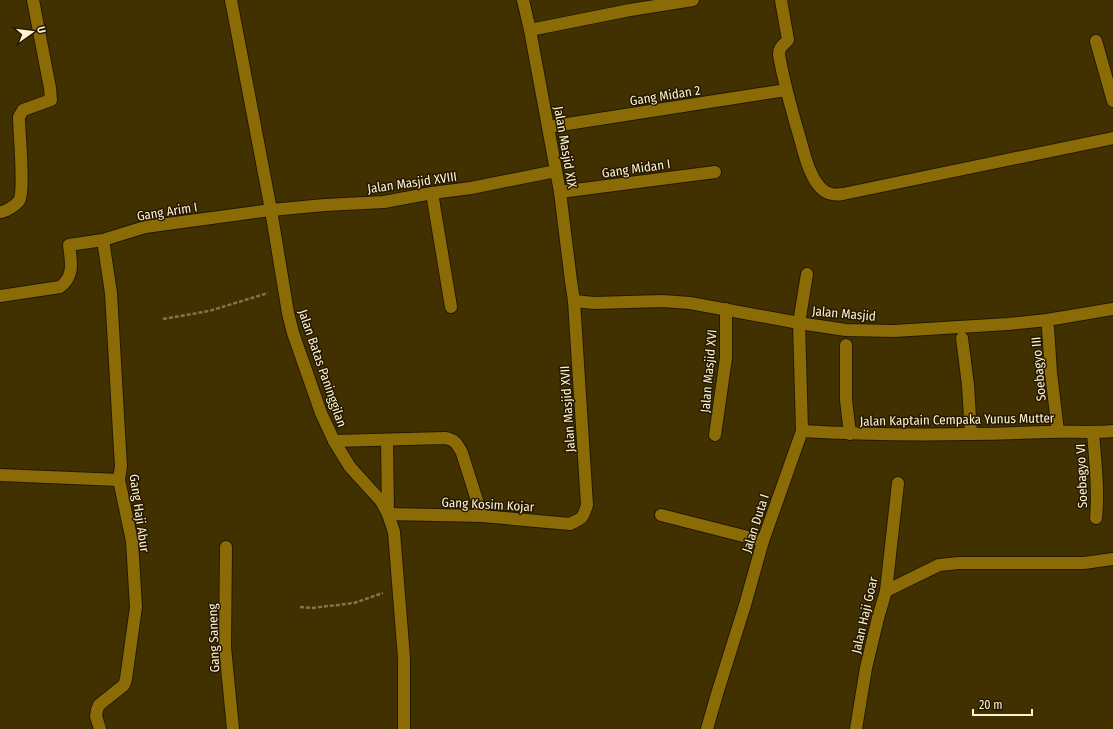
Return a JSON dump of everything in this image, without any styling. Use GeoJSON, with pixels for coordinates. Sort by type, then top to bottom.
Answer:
{"type":"FeatureCollection","features":[{"type":"Feature","properties":{"kind":"street"},"geometry":{"type":"LineString","coordinates":[[0,212],[5,212],[18,201],[22,188],[19,116],[23,110],[51,100],[33,0]]}},
{"type":"Feature","properties":{"kind":"street","name":"Jalan Batas Paninggilan"},"geometry":{"type":"LineString","coordinates":[[231,0],[271,210],[288,313],[293,333],[321,413],[334,441],[350,466],[381,502],[388,514],[394,532],[404,658],[404,729]]}},
{"type":"Feature","properties":{"kind":"street","name":"Jalan Masjid XIX"},"geometry":{"type":"LineString","coordinates":[[523,0],[560,192],[574,301]]}},
{"type":"Feature","properties":{"kind":"street"},"geometry":{"type":"LineString","coordinates":[[530,30],[630,10],[693,0]]}},
{"type":"Feature","properties":{"kind":"street"},"geometry":{"type":"LineString","coordinates":[[781,0],[788,40],[781,46],[778,55],[786,90],[807,163],[816,182],[824,192],[833,195],[844,194],[1113,138]]}},
{"type":"Feature","properties":{"kind":"street"},"geometry":{"type":"LineString","coordinates":[[1096,41],[1113,101]]}},
{"type":"Feature","properties":{"kind":"street","name":"Gang Midan 2"},"geometry":{"type":"LineString","coordinates":[[548,126],[786,90]]}},
{"type":"Feature","properties":{"kind":"street","name":"Jalan Masjid XVIII"},"geometry":{"type":"LineString","coordinates":[[271,210],[384,202],[432,193],[471,188],[556,171]]}},
{"type":"Feature","properties":{"kind":"street","name":"Gang Midan I"},"geometry":{"type":"LineString","coordinates":[[560,192],[715,172]]}},
{"type":"Feature","properties":{"kind":"street"},"geometry":{"type":"LineString","coordinates":[[432,193],[451,307]]}},
{"type":"Feature","properties":{"kind":"street","name":"Gang Arim I"},"geometry":{"type":"LineString","coordinates":[[0,296],[60,286],[65,283],[69,278],[71,263],[69,245],[103,240],[145,227],[271,210]]}},
{"type":"Feature","properties":{"kind":"street","name":"Gang Haji Abur"},"geometry":{"type":"LineString","coordinates":[[100,729],[96,716],[96,710],[124,686],[136,607],[132,541],[119,480],[121,466],[111,293],[103,240]]}},
{"type":"Feature","properties":{"kind":"street","name":"Jalan Duta I"},"geometry":{"type":"LineString","coordinates":[[707,729],[763,541],[802,431],[799,323],[807,274]]}},
{"type":"Feature","properties":{"kind":"street","name":"Jalan Masjid"},"geometry":{"type":"LineString","coordinates":[[574,301],[594,304],[662,301],[690,303],[846,330],[894,331],[1039,321],[1113,309]]}},
{"type":"Feature","properties":{"kind":"street","name":"Jalan Masjid XVII"},"geometry":{"type":"LineString","coordinates":[[574,301],[587,505],[584,515]]}},
{"type":"Feature","properties":{"kind":"street","name":"Jalan Masjid XVI"},"geometry":{"type":"LineString","coordinates":[[715,435],[726,358],[726,309]]}},
{"type":"Feature","properties":{"kind":"street","name":"Soebagyo III"},"geometry":{"type":"LineString","coordinates":[[1048,328],[1051,373],[1058,431]]}},
{"type":"Feature","properties":{"kind":"street"},"geometry":{"type":"LineString","coordinates":[[962,338],[971,434]]}},
{"type":"Feature","properties":{"kind":"street"},"geometry":{"type":"LineString","coordinates":[[846,345],[846,400],[850,434]]}},
{"type":"Feature","properties":{"kind":"street","name":"Jalan Kaptain Cempaka Yunus Mutter"},"geometry":{"type":"LineString","coordinates":[[802,431],[850,434],[912,435],[1058,431],[1113,432]]}},
{"type":"Feature","properties":{"kind":"street","name":"Soebagyo VI"},"geometry":{"type":"LineString","coordinates":[[1093,432],[1096,470],[1096,518]]}},
{"type":"Feature","properties":{"kind":"street"},"geometry":{"type":"LineString","coordinates":[[334,441],[445,438],[453,440],[458,445],[462,453],[482,516]]}},
{"type":"Feature","properties":{"kind":"street"},"geometry":{"type":"LineString","coordinates":[[387,440],[388,514]]}},
{"type":"Feature","properties":{"kind":"street"},"geometry":{"type":"LineString","coordinates":[[0,475],[119,480]]}},
{"type":"Feature","properties":{"kind":"street","name":"Jalan Haji Goar"},"geometry":{"type":"LineString","coordinates":[[856,729],[866,668],[886,591],[898,483]]}},
{"type":"Feature","properties":{"kind":"street","name":"Gang Kosim Kojar"},"geometry":{"type":"LineString","coordinates":[[388,514],[482,516],[570,524],[581,519],[584,515]]}},
{"type":"Feature","properties":{"kind":"street"},"geometry":{"type":"LineString","coordinates":[[661,515],[763,541]]}},
{"type":"Feature","properties":{"kind":"street","name":"Gang Saneng"},"geometry":{"type":"LineString","coordinates":[[226,546],[225,647],[233,729]]}},
{"type":"Feature","properties":{"kind":"street"},"geometry":{"type":"LineString","coordinates":[[886,591],[939,565],[959,563],[1084,563],[1113,559]]}},
{"type":"Feature","properties":{"kind":"path"},"geometry":{"type":"LineString","coordinates":[[163,319],[209,311],[284,288]]}},
{"type":"Feature","properties":{"kind":"path"},"geometry":{"type":"LineString","coordinates":[[300,607],[312,608],[354,603],[399,588]]}}]}
